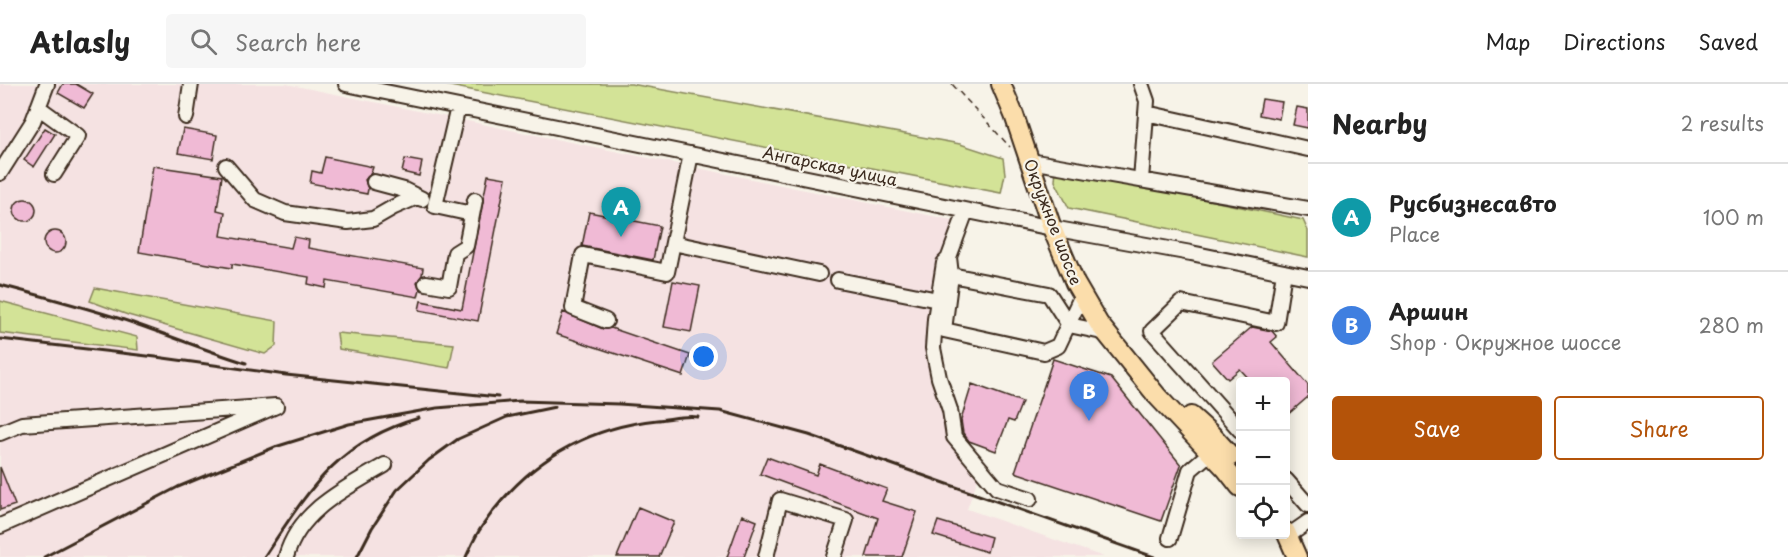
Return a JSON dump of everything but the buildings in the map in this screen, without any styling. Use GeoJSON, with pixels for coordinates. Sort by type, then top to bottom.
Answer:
{"type":"FeatureCollection","features":[{"type":"Feature","properties":{"kind":"main road","name":"Окружное шоссе"},"geometry":{"type":"LineString","coordinates":[[1001,84],[1014,115],[1052,228],[1075,283],[1099,324],[1157,396],[1211,452],[1238,485]]}},
{"type":"Feature","properties":{"kind":"main road","name":"Окружное шоссе"},"geometry":{"type":"LineString","coordinates":[[1122,351],[1210,434],[1236,463]]}},
{"type":"Feature","properties":{"kind":"main road"},"geometry":{"type":"LineString","coordinates":[[1286,539],[1295,557]]}},
{"type":"Feature","properties":{"kind":"street"},"geometry":{"type":"LineString","coordinates":[[0,172],[33,121],[47,84]]}},
{"type":"Feature","properties":{"kind":"street"},"geometry":{"type":"LineString","coordinates":[[186,117],[191,84]]}},
{"type":"Feature","properties":{"kind":"street","name":"Ангарская улица"},"geometry":{"type":"LineString","coordinates":[[346,84],[966,211],[1308,277]]}},
{"type":"Feature","properties":{"kind":"street"},"geometry":{"type":"LineString","coordinates":[[1141,84],[1147,101],[1141,180]]}},
{"type":"Feature","properties":{"kind":"street"},"geometry":{"type":"LineString","coordinates":[[38,107],[78,136],[54,174]]}},
{"type":"Feature","properties":{"kind":"street"},"geometry":{"type":"LineString","coordinates":[[435,206],[458,107]]}},
{"type":"Feature","properties":{"kind":"street"},"geometry":{"type":"LineString","coordinates":[[1146,113],[1308,150]]}},
{"type":"Feature","properties":{"kind":"street"},"geometry":{"type":"LineString","coordinates":[[606,321],[573,308],[583,255],[667,272],[691,154]]}},
{"type":"Feature","properties":{"kind":"street"},"geometry":{"type":"LineString","coordinates":[[1030,161],[1308,209]]}},
{"type":"Feature","properties":{"kind":"street"},"geometry":{"type":"LineString","coordinates":[[226,166],[255,200],[285,213],[348,222],[373,219],[417,197]]}},
{"type":"Feature","properties":{"kind":"street"},"geometry":{"type":"LineString","coordinates":[[374,182],[404,190],[435,206],[472,214]]}},
{"type":"Feature","properties":{"kind":"street"},"geometry":{"type":"LineString","coordinates":[[426,283],[448,287],[455,253],[466,246],[475,200]]}},
{"type":"Feature","properties":{"kind":"street"},"geometry":{"type":"LineString","coordinates":[[966,211],[949,257],[944,263],[938,300],[933,348],[939,378],[950,410],[954,437],[997,488],[1030,500]]}},
{"type":"Feature","properties":{"kind":"street"},"geometry":{"type":"LineString","coordinates":[[673,243],[819,274]]}},
{"type":"Feature","properties":{"kind":"street"},"geometry":{"type":"LineString","coordinates":[[949,257],[951,275],[944,330],[1044,352],[1058,346],[1083,295]]}},
{"type":"Feature","properties":{"kind":"street"},"geometry":{"type":"LineString","coordinates":[[1236,426],[1152,332],[1181,303],[1276,323],[1284,272]]}},
{"type":"Feature","properties":{"kind":"street"},"geometry":{"type":"LineString","coordinates":[[951,275],[1049,294],[1069,325],[1107,333]]}},
{"type":"Feature","properties":{"kind":"street"},"geometry":{"type":"LineString","coordinates":[[838,280],[938,300]]}},
{"type":"Feature","properties":{"kind":"street"},"geometry":{"type":"LineString","coordinates":[[1197,422],[1216,404]]}},
{"type":"Feature","properties":{"kind":"street"},"geometry":{"type":"LineString","coordinates":[[0,433],[22,424],[276,406],[0,526]]}},
{"type":"Feature","properties":{"kind":"street"},"geometry":{"type":"LineString","coordinates":[[1170,538],[1190,470],[1211,452]]}},
{"type":"Feature","properties":{"kind":"street"},"geometry":{"type":"LineString","coordinates":[[286,557],[299,528],[311,514],[340,491],[385,465]]}},
{"type":"Feature","properties":{"kind":"street"},"geometry":{"type":"LineString","coordinates":[[1290,485],[1308,505]]}},
{"type":"Feature","properties":{"kind":"street"},"geometry":{"type":"LineString","coordinates":[[766,557],[780,500],[846,520],[834,557]]}},
{"type":"Feature","properties":{"kind":"street"},"geometry":{"type":"LineString","coordinates":[[1290,531],[1308,522]]}},
{"type":"Feature","properties":{"kind":"path"},"geometry":{"type":"LineString","coordinates":[[952,84],[1008,146],[1030,161]]}},
{"type":"Feature","properties":{"kind":"shaded area"},"geometry":{"type":"Polygon","coordinates":[[[0,84],[286,84],[957,221],[929,338],[953,438],[978,478],[967,509],[1104,557],[0,557],[0,84]]]}},
{"type":"Feature","properties":{"kind":"green space"},"geometry":{"type":"Polygon","coordinates":[[[440,84],[631,84],[960,144],[1003,158],[1005,174],[1001,193],[440,84]]]}},
{"type":"Feature","properties":{"kind":"green space"},"geometry":{"type":"Polygon","coordinates":[[[1056,168],[1303,220],[1308,231],[1308,257],[1069,208],[1055,181],[1056,168]]]}},
{"type":"Feature","properties":{"kind":"green space"},"geometry":{"type":"Polygon","coordinates":[[[95,288],[277,321],[276,346],[265,354],[128,315],[90,301],[95,288]]]}},
{"type":"Feature","properties":{"kind":"green space"},"geometry":{"type":"Polygon","coordinates":[[[0,301],[137,337],[138,350],[0,333],[0,301]]]}},
{"type":"Feature","properties":{"kind":"green space"},"geometry":{"type":"Polygon","coordinates":[[[337,333],[454,344],[449,368],[339,349],[337,333]]]}},
{"type":"Feature","properties":{"kind":"railway"},"geometry":{"type":"LineString","coordinates":[[0,285],[116,318],[246,363]]}},
{"type":"Feature","properties":{"kind":"railway"},"geometry":{"type":"LineString","coordinates":[[0,339],[286,375],[498,397]]}},
{"type":"Feature","properties":{"kind":"railway"},"geometry":{"type":"LineString","coordinates":[[44,557],[178,487],[275,447],[349,424],[437,408],[520,401],[619,404],[720,411],[809,435],[1154,557]]}},
{"type":"Feature","properties":{"kind":"railway"},"geometry":{"type":"LineString","coordinates":[[357,557],[372,528],[397,490],[429,460],[458,439],[507,417],[555,407]]}},
{"type":"Feature","properties":{"kind":"railway"},"geometry":{"type":"LineString","coordinates":[[466,557],[478,532],[500,503],[537,467],[558,453],[605,431],[630,424],[698,417]]}},
{"type":"Feature","properties":{"kind":"railway"},"geometry":{"type":"LineString","coordinates":[[264,557],[296,510],[327,471],[366,440],[390,428],[419,418]]}},
{"type":"Feature","properties":{"kind":"place","name":"Русбизнесавто"},"geometry":{"type":"Point","coordinates":[621,237]}},
{"type":"Feature","properties":{"kind":"place","name":"Аршин"},"geometry":{"type":"Point","coordinates":[1089,421]}}]}
